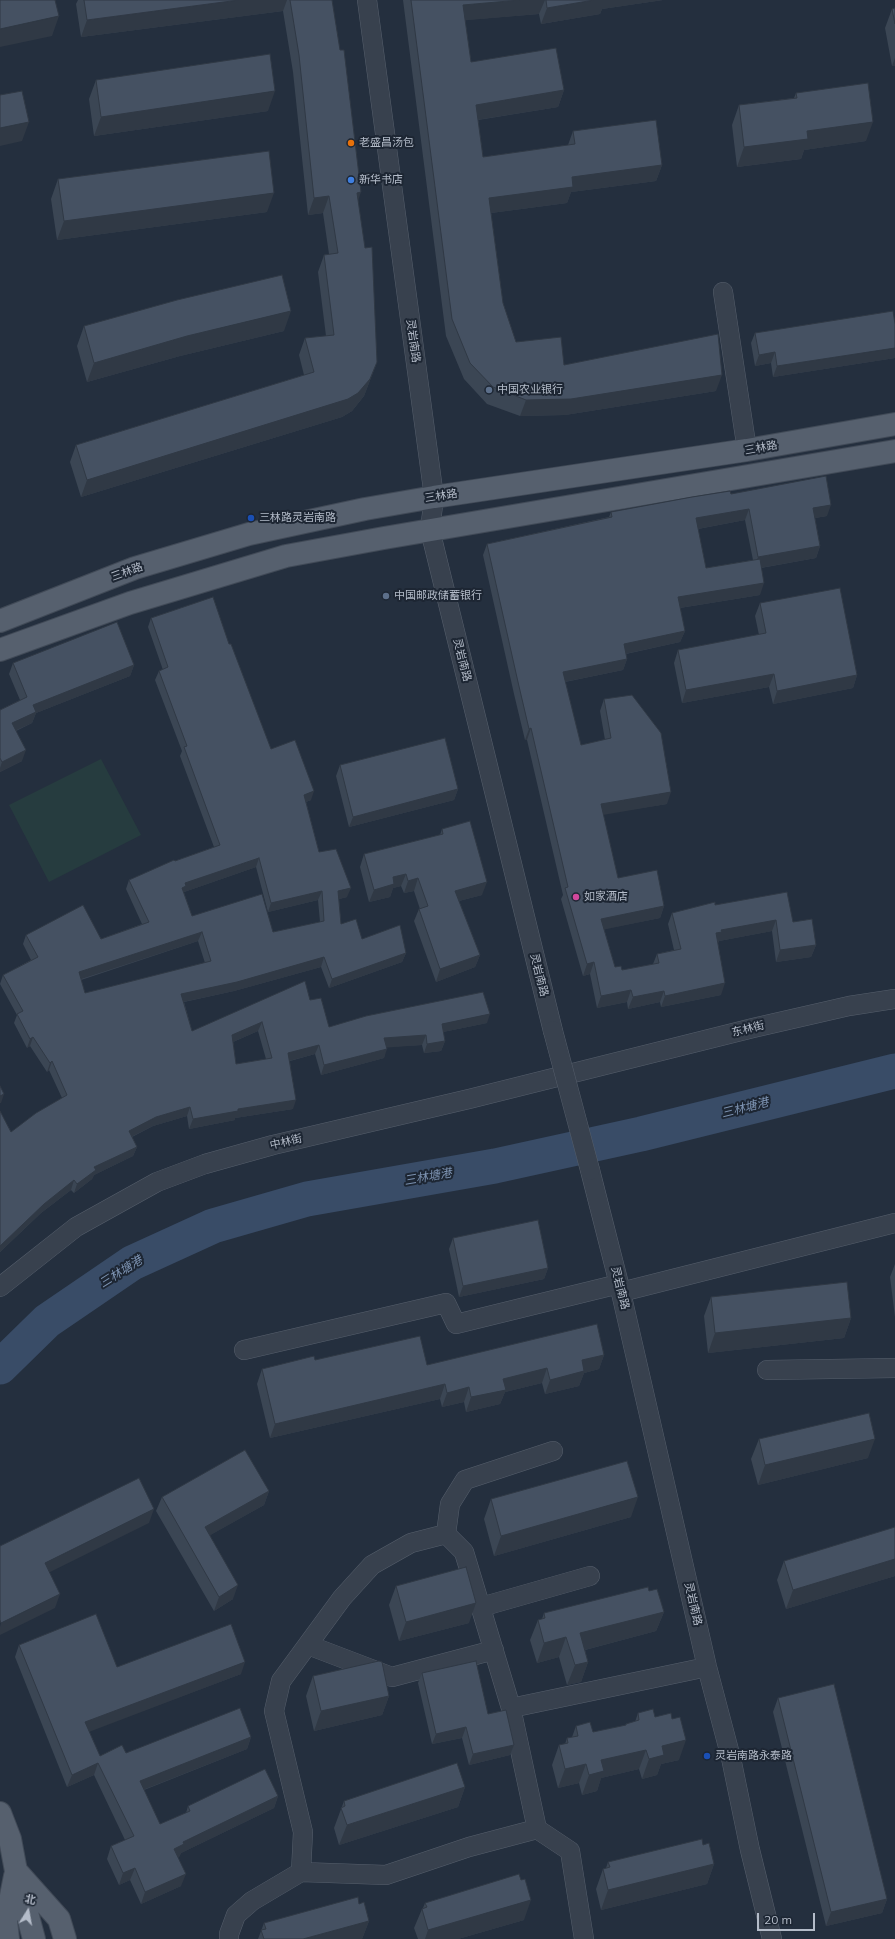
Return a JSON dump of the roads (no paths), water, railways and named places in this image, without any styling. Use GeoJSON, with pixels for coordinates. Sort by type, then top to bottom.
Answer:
{"type":"FeatureCollection","features":[{"type":"Feature","properties":{"kind":"main road","name":"三林路"},"geometry":{"type":"LineString","coordinates":[[0,621],[135,568],[249,534],[365,509],[434,497],[747,450],[895,424]]}},
{"type":"Feature","properties":{"kind":"main road"},"geometry":{"type":"LineString","coordinates":[[0,650],[130,603],[286,556],[895,451]]}},
{"type":"Feature","properties":{"kind":"main road"},"geometry":{"type":"LineString","coordinates":[[0,1814],[10,1839],[16,1870],[34,1939]]}},
{"type":"Feature","properties":{"kind":"main road"},"geometry":{"type":"LineString","coordinates":[[8,1939],[6,1922],[16,1870]]}},
{"type":"Feature","properties":{"kind":"main road"},"geometry":{"type":"LineString","coordinates":[[16,1870],[59,1919],[65,1939]]}},
{"type":"Feature","properties":{"kind":"street","name":"灵岩南路"},"geometry":{"type":"LineString","coordinates":[[367,0],[434,497],[430,530],[553,1031],[620,1288],[707,1667],[731,1758],[750,1850],[772,1939]]}},
{"type":"Feature","properties":{"kind":"street"},"geometry":{"type":"LineString","coordinates":[[723,292],[747,450]]}},
{"type":"Feature","properties":{"kind":"street","name":"东林街"},"geometry":{"type":"LineString","coordinates":[[602,1066],[760,1026],[849,1006],[895,999]]}},
{"type":"Feature","properties":{"kind":"street","name":"中林街"},"geometry":{"type":"LineString","coordinates":[[0,1287],[76,1227],[157,1182],[205,1164],[273,1145],[602,1066]]}},
{"type":"Feature","properties":{"kind":"street"},"geometry":{"type":"LineString","coordinates":[[244,1350],[446,1303],[456,1324],[620,1288],[895,1223]]}},
{"type":"Feature","properties":{"kind":"street"},"geometry":{"type":"LineString","coordinates":[[767,1370],[895,1368]]}},
{"type":"Feature","properties":{"kind":"street"},"geometry":{"type":"LineString","coordinates":[[446,1534],[450,1504],[464,1480],[553,1451]]}},
{"type":"Feature","properties":{"kind":"street"},"geometry":{"type":"LineString","coordinates":[[446,1534],[464,1552],[481,1607],[511,1708],[537,1829],[570,1851],[584,1939]]}},
{"type":"Feature","properties":{"kind":"street"},"geometry":{"type":"LineString","coordinates":[[301,1872],[303,1832],[274,1711],[281,1681],[342,1598],[372,1565],[411,1543],[446,1534]]}},
{"type":"Feature","properties":{"kind":"street"},"geometry":{"type":"LineString","coordinates":[[481,1607],[590,1576]]}},
{"type":"Feature","properties":{"kind":"street"},"geometry":{"type":"LineString","coordinates":[[308,1644],[392,1677],[494,1650]]}},
{"type":"Feature","properties":{"kind":"street"},"geometry":{"type":"LineString","coordinates":[[511,1708],[707,1667]]}},
{"type":"Feature","properties":{"kind":"street"},"geometry":{"type":"LineString","coordinates":[[229,1939],[229,1934],[236,1915],[252,1901],[301,1872],[386,1876],[469,1847],[537,1829]]}},
{"type":"Feature","properties":{"kind":"waterway","name":"三林塘港"},"geometry":{"type":"LineString","coordinates":[[0,1367],[47,1321],[132,1263],[213,1226],[307,1199],[495,1166],[641,1134],[895,1071]]}},
{"type":"Feature","properties":{"kind":"place","name":"老盛昌汤包"},"geometry":{"type":"Point","coordinates":[351,143]}},
{"type":"Feature","properties":{"kind":"place","name":"新华书店"},"geometry":{"type":"Point","coordinates":[351,180]}},
{"type":"Feature","properties":{"kind":"place","name":"中国农业银行"},"geometry":{"type":"Point","coordinates":[489,390]}},
{"type":"Feature","properties":{"kind":"place","name":"三林路灵岩南路"},"geometry":{"type":"Point","coordinates":[251,518]}},
{"type":"Feature","properties":{"kind":"place","name":"中国邮政储蓄银行"},"geometry":{"type":"Point","coordinates":[386,596]}},
{"type":"Feature","properties":{"kind":"place","name":"如家酒店"},"geometry":{"type":"Point","coordinates":[576,897]}},
{"type":"Feature","properties":{"kind":"place","name":"灵岩南路永泰路"},"geometry":{"type":"Point","coordinates":[707,1756]}}]}
